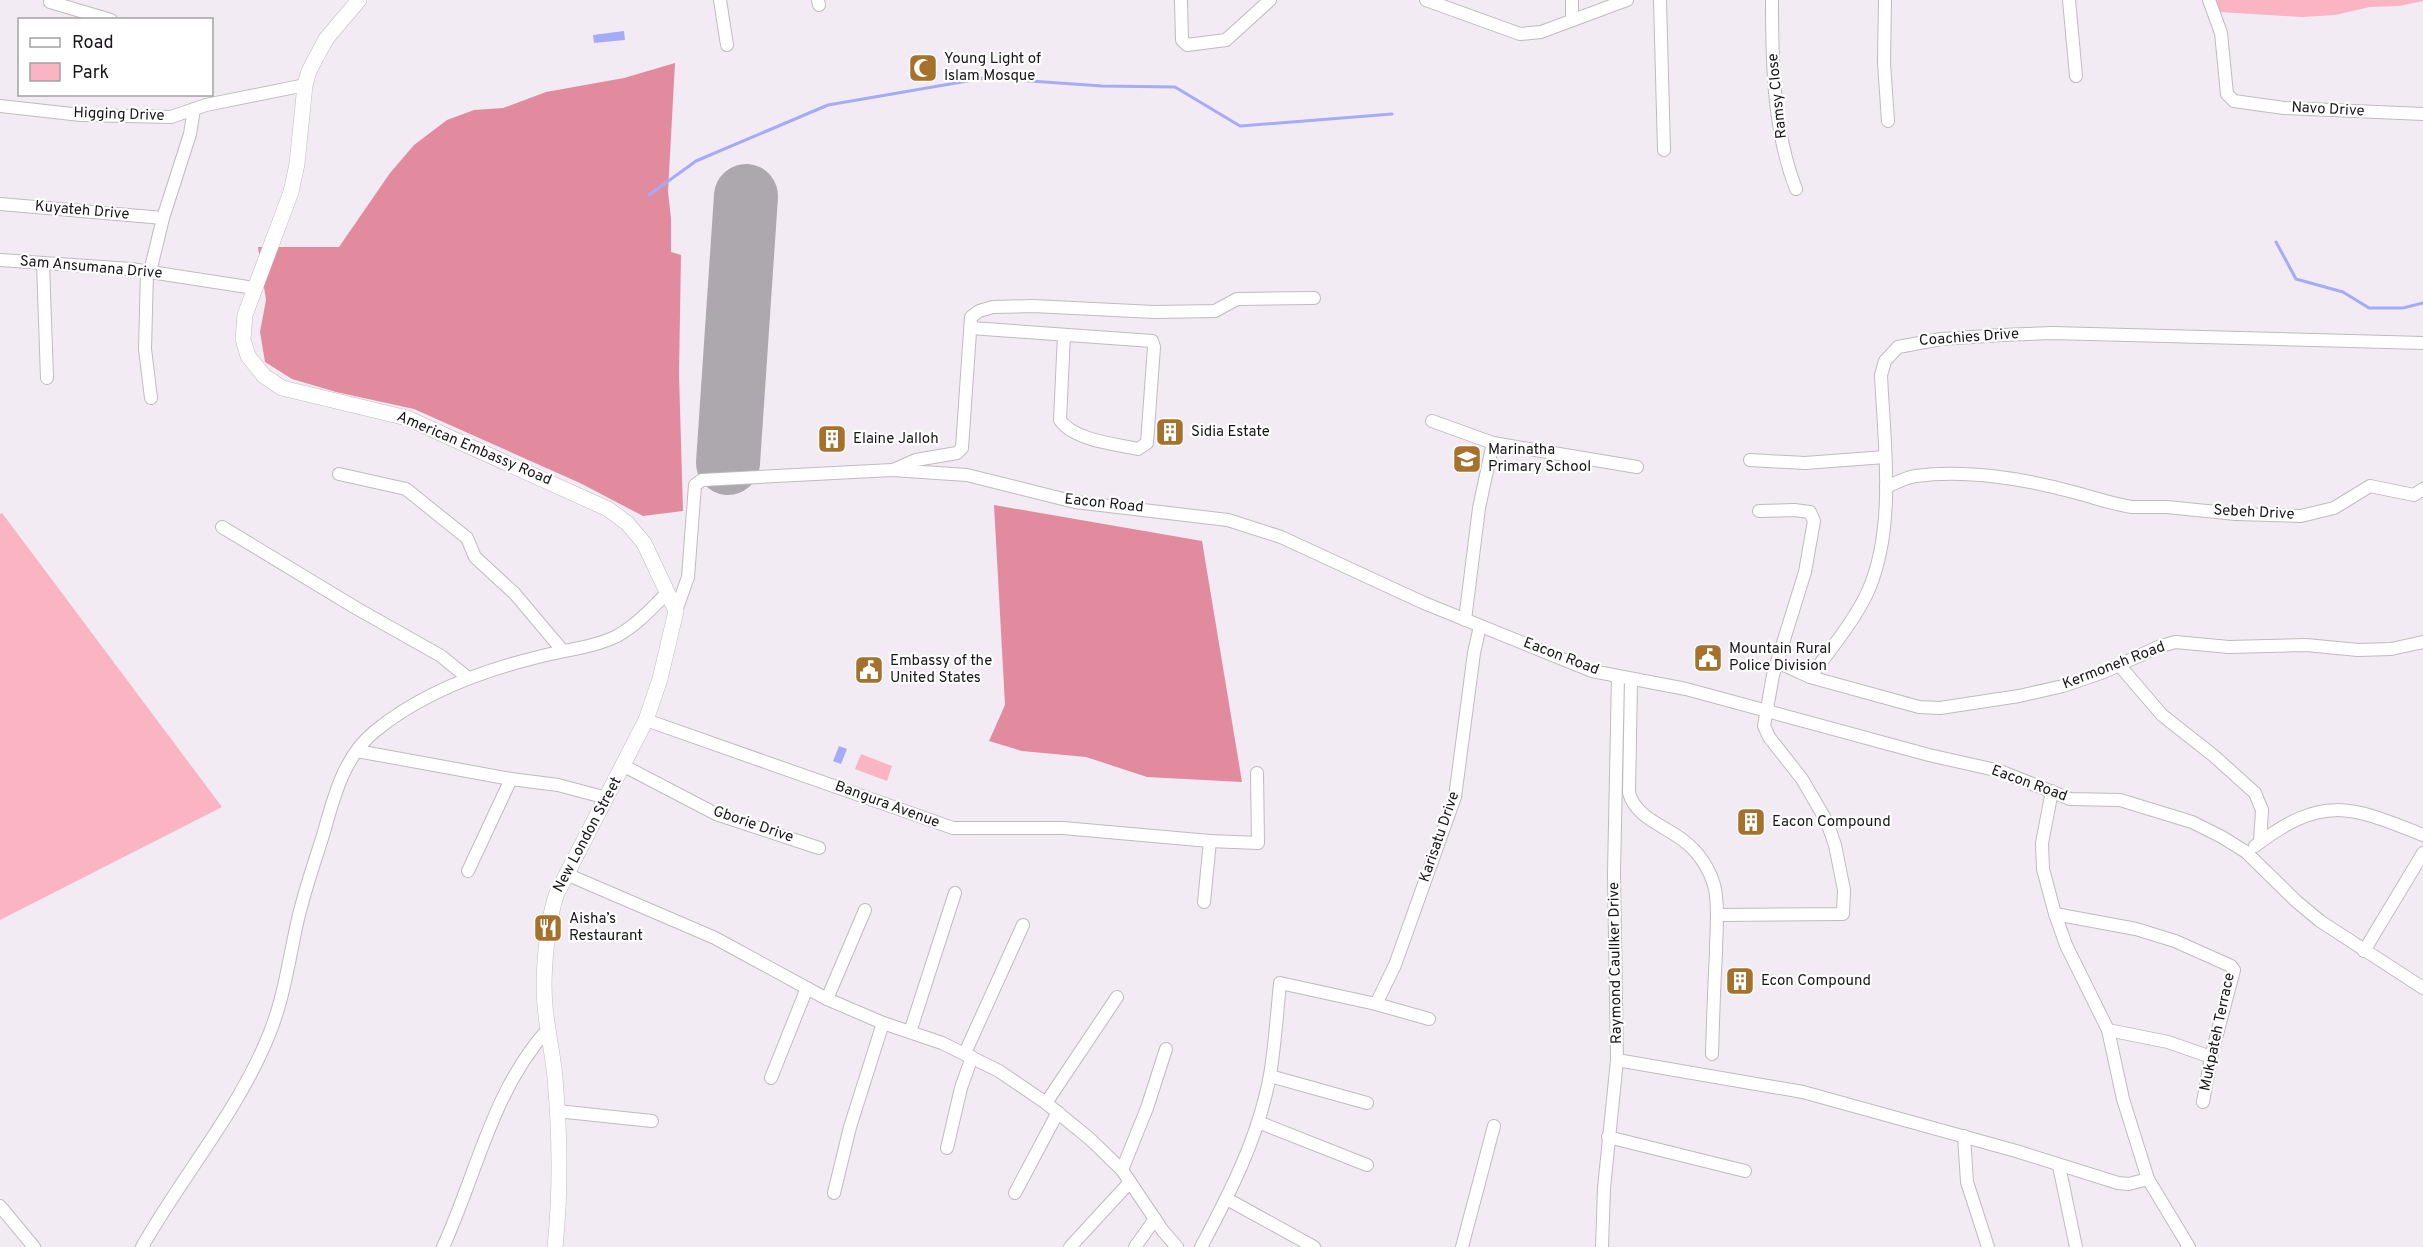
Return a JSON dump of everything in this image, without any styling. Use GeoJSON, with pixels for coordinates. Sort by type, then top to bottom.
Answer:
{"type":"FeatureCollection","features":[{"type":"Feature","properties":{"kind":"street"},"geometry":{"type":"LineString","coordinates":[[52,0],[50,2],[104,18]]}},
{"type":"Feature","properties":{"kind":"street","name":"American Embassy Road"},"geometry":{"type":"LineString","coordinates":[[359,0],[326,39],[309,71],[305,84],[297,164],[291,192],[244,315],[245,348],[255,366],[272,383],[292,391],[377,409],[407,418],[608,509],[627,522],[644,543],[676,611]]}},
{"type":"Feature","properties":{"kind":"street"},"geometry":{"type":"LineString","coordinates":[[720,0],[727,45]]}},
{"type":"Feature","properties":{"kind":"street"},"geometry":{"type":"LineString","coordinates":[[1181,0],[1182,40],[1187,45],[1226,40],[1270,0]]}},
{"type":"Feature","properties":{"kind":"street"},"geometry":{"type":"LineString","coordinates":[[1426,0],[1516,33],[1541,32],[1627,0]]}},
{"type":"Feature","properties":{"kind":"street"},"geometry":{"type":"LineString","coordinates":[[1572,0],[1572,20]]}},
{"type":"Feature","properties":{"kind":"street"},"geometry":{"type":"LineString","coordinates":[[1660,0],[1664,150]]}},
{"type":"Feature","properties":{"kind":"street","name":"Ramsy Close"},"geometry":{"type":"LineString","coordinates":[[1772,0],[1778,119],[1787,167],[1796,189]]}},
{"type":"Feature","properties":{"kind":"street"},"geometry":{"type":"LineString","coordinates":[[1885,0],[1884,63],[1888,121]]}},
{"type":"Feature","properties":{"kind":"street"},"geometry":{"type":"LineString","coordinates":[[2068,0],[2076,76]]}},
{"type":"Feature","properties":{"kind":"street","name":"Navo Drive"},"geometry":{"type":"LineString","coordinates":[[2209,0],[2221,33],[2227,94],[2234,101],[2306,109],[2423,114]]}},
{"type":"Feature","properties":{"kind":"street","name":"Higging Drive"},"geometry":{"type":"LineString","coordinates":[[0,106],[81,115],[178,116],[194,109],[260,92],[305,84]]}},
{"type":"Feature","properties":{"kind":"street"},"geometry":{"type":"LineString","coordinates":[[152,398],[145,349],[148,272],[190,134],[194,109]]}},
{"type":"Feature","properties":{"kind":"street","name":"Kuyateh Drive"},"geometry":{"type":"LineString","coordinates":[[0,204],[163,218]]}},
{"type":"Feature","properties":{"kind":"street","name":"Sam Ansumana Drive"},"geometry":{"type":"LineString","coordinates":[[0,260],[148,272],[254,288]]}},
{"type":"Feature","properties":{"kind":"street"},"geometry":{"type":"LineString","coordinates":[[43,263],[47,378]]}},
{"type":"Feature","properties":{"kind":"street"},"geometry":{"type":"LineString","coordinates":[[892,470],[905,464],[957,453],[962,448],[971,316],[979,311],[993,308],[1044,307],[1154,312],[1215,311],[1237,299],[1314,298]]}},
{"type":"Feature","properties":{"kind":"street"},"geometry":{"type":"LineString","coordinates":[[971,328],[1152,341],[1152,390],[1147,442],[1143,447],[1138,449],[1081,435],[1065,428],[1060,420],[1064,335]]}},
{"type":"Feature","properties":{"kind":"street","name":"Coachies Drive"},"geometry":{"type":"LineString","coordinates":[[1810,677],[1840,636],[1868,590],[1881,550],[1886,487],[1881,375],[1885,361],[1898,347],[1941,339],[2052,333],[2423,343]]}},
{"type":"Feature","properties":{"kind":"street"},"geometry":{"type":"LineString","coordinates":[[1432,422],[1493,443],[1636,467]]}},
{"type":"Feature","properties":{"kind":"street"},"geometry":{"type":"LineString","coordinates":[[1465,620],[1479,507],[1493,443]]}},
{"type":"Feature","properties":{"kind":"street"},"geometry":{"type":"LineString","coordinates":[[1750,460],[1805,463],[1885,457]]}},
{"type":"Feature","properties":{"kind":"street","name":"Eacon Road"},"geometry":{"type":"LineString","coordinates":[[676,611],[688,577],[695,518],[695,485],[702,480],[892,470],[967,475],[1075,502],[1228,519],[1281,537],[1465,620],[1592,671],[1618,678],[1686,689],[2000,771],[2078,801],[2120,800],[2206,828],[2246,852],[2320,921],[2423,988]]}},
{"type":"Feature","properties":{"kind":"street"},"geometry":{"type":"LineString","coordinates":[[339,474],[406,489],[467,538],[475,557],[515,594],[563,651]]}},
{"type":"Feature","properties":{"kind":"street","name":"Sebeh Drive"},"geometry":{"type":"LineString","coordinates":[[1886,487],[1916,476],[1948,474],[2006,478],[2072,491],[2110,504],[2236,514],[2301,516],[2334,508],[2370,486],[2414,495],[2423,489]]}},
{"type":"Feature","properties":{"kind":"street"},"geometry":{"type":"LineString","coordinates":[[1717,915],[1843,914],[1844,890],[1830,830],[1802,779],[1766,732],[1764,718],[1777,662],[1805,572],[1814,522],[1810,512],[1759,511]]}},
{"type":"Feature","properties":{"kind":"street"},"geometry":{"type":"LineString","coordinates":[[222,527],[441,656],[468,678]]}},
{"type":"Feature","properties":{"kind":"street"},"geometry":{"type":"LineString","coordinates":[[142,1247],[163,1210],[257,1063],[280,1006],[299,916],[331,806],[348,764],[357,751],[373,733],[395,717],[468,678],[514,663],[616,636],[643,617],[668,592]]}},
{"type":"Feature","properties":{"kind":"street","name":"New London Street"},"geometry":{"type":"LineString","coordinates":[[555,1247],[560,1201],[553,1050],[545,1004],[549,923],[556,893],[608,798],[646,720],[660,679],[676,611]]}},
{"type":"Feature","properties":{"kind":"street","name":"Karisatu Drive"},"geometry":{"type":"LineString","coordinates":[[1376,1004],[1395,964],[1455,797],[1474,653],[1480,626]]}},
{"type":"Feature","properties":{"kind":"street","name":"Kermoneh Road"},"geometry":{"type":"LineString","coordinates":[[1777,662],[1810,677],[1919,707],[1940,708],[2046,691],[2120,666],[2158,647],[2175,642],[2229,647],[2306,645],[2358,650],[2391,649],[2423,642]]}},
{"type":"Feature","properties":{"kind":"street"},"geometry":{"type":"LineString","coordinates":[[2120,666],[2162,715],[2214,756],[2255,793],[2262,810],[2260,842]]}},
{"type":"Feature","properties":{"kind":"street","name":"Raymond Caullker Drive"},"geometry":{"type":"LineString","coordinates":[[1602,1247],[1608,1137],[1617,1060],[1614,874],[1618,678]]}},
{"type":"Feature","properties":{"kind":"street"},"geometry":{"type":"LineString","coordinates":[[1631,680],[1629,793],[1631,802],[1643,814],[1678,834],[1695,850],[1714,888],[1717,915],[1712,1054]]}},
{"type":"Feature","properties":{"kind":"street","name":"Bangura Avenue"},"geometry":{"type":"LineString","coordinates":[[646,720],[945,826],[961,829],[1064,828],[1258,843],[1260,841],[1257,773]]}},
{"type":"Feature","properties":{"kind":"street"},"geometry":{"type":"LineString","coordinates":[[357,751],[511,779],[558,784],[608,798]]}},
{"type":"Feature","properties":{"kind":"street","name":"Gborie Drive"},"geometry":{"type":"LineString","coordinates":[[624,766],[716,814],[819,848]]}},
{"type":"Feature","properties":{"kind":"street"},"geometry":{"type":"LineString","coordinates":[[468,871],[511,779]]}},
{"type":"Feature","properties":{"kind":"street"},"geometry":{"type":"LineString","coordinates":[[2052,791],[2042,843],[2043,869],[2055,914],[2066,945],[2108,1030],[2126,1110],[2148,1179],[2189,1247]]}},
{"type":"Feature","properties":{"kind":"street"},"geometry":{"type":"LineString","coordinates":[[2246,852],[2300,817],[2319,810],[2355,810],[2423,836]]}},
{"type":"Feature","properties":{"kind":"street"},"geometry":{"type":"LineString","coordinates":[[1204,902],[1210,841]]}},
{"type":"Feature","properties":{"kind":"street"},"geometry":{"type":"LineString","coordinates":[[2364,951],[2423,853]]}},
{"type":"Feature","properties":{"kind":"street"},"geometry":{"type":"LineString","coordinates":[[566,874],[715,938],[827,999],[884,1023],[942,1043],[999,1071],[1058,1112],[1122,1170],[1177,1247]]}},
{"type":"Feature","properties":{"kind":"street"},"geometry":{"type":"LineString","coordinates":[[910,1032],[955,893]]}},
{"type":"Feature","properties":{"kind":"street"},"geometry":{"type":"LineString","coordinates":[[827,999],[865,910]]}},
{"type":"Feature","properties":{"kind":"street","name":"Mukpateh Terrace"},"geometry":{"type":"LineString","coordinates":[[2055,914],[2136,929],[2175,941],[2231,966],[2234,970],[2211,1057],[2203,1102]]}},
{"type":"Feature","properties":{"kind":"street"},"geometry":{"type":"LineString","coordinates":[[947,1148],[968,1055],[1023,925]]}},
{"type":"Feature","properties":{"kind":"street"},"geometry":{"type":"LineString","coordinates":[[1201,1247],[1227,1199],[1258,1122],[1270,1076],[1280,983],[1376,1004],[1429,1019]]}},
{"type":"Feature","properties":{"kind":"street"},"geometry":{"type":"LineString","coordinates":[[771,1078],[807,988]]}},
{"type":"Feature","properties":{"kind":"street"},"geometry":{"type":"LineString","coordinates":[[1046,1103],[1117,997]]}},
{"type":"Feature","properties":{"kind":"street"},"geometry":{"type":"LineString","coordinates":[[834,1193],[850,1127],[884,1023]]}},
{"type":"Feature","properties":{"kind":"street"},"geometry":{"type":"LineString","coordinates":[[443,1247],[465,1197],[491,1120],[523,1061],[548,1029]]}},
{"type":"Feature","properties":{"kind":"street"},"geometry":{"type":"LineString","coordinates":[[2108,1030],[2168,1042],[2211,1057]]}},
{"type":"Feature","properties":{"kind":"street"},"geometry":{"type":"LineString","coordinates":[[1122,1170],[1148,1108],[1166,1049]]}},
{"type":"Feature","properties":{"kind":"street"},"geometry":{"type":"LineString","coordinates":[[1617,1060],[1803,1092],[1964,1136],[2118,1184],[2129,1184],[2148,1179]]}},
{"type":"Feature","properties":{"kind":"street"},"geometry":{"type":"LineString","coordinates":[[1270,1076],[1367,1103]]}},
{"type":"Feature","properties":{"kind":"street"},"geometry":{"type":"LineString","coordinates":[[557,1111],[652,1121]]}},
{"type":"Feature","properties":{"kind":"street"},"geometry":{"type":"LineString","coordinates":[[1015,1193],[1058,1112]]}},
{"type":"Feature","properties":{"kind":"street"},"geometry":{"type":"LineString","coordinates":[[1258,1122],[1367,1165]]}},
{"type":"Feature","properties":{"kind":"street"},"geometry":{"type":"LineString","coordinates":[[1462,1247],[1494,1126]]}},
{"type":"Feature","properties":{"kind":"street"},"geometry":{"type":"LineString","coordinates":[[1964,1136],[1967,1182],[1988,1247]]}},
{"type":"Feature","properties":{"kind":"street"},"geometry":{"type":"LineString","coordinates":[[1608,1137],[1745,1172]]}},
{"type":"Feature","properties":{"kind":"street"},"geometry":{"type":"LineString","coordinates":[[2059,1166],[2076,1247]]}},
{"type":"Feature","properties":{"kind":"street"},"geometry":{"type":"LineString","coordinates":[[1070,1247],[1130,1182]]}},
{"type":"Feature","properties":{"kind":"street"},"geometry":{"type":"LineString","coordinates":[[1227,1199],[1314,1247]]}},
{"type":"Feature","properties":{"kind":"street"},"geometry":{"type":"LineString","coordinates":[[0,1206],[34,1247]]}},
{"type":"Feature","properties":{"kind":"street"},"geometry":{"type":"LineString","coordinates":[[1135,1247],[1155,1219]]}},
{"type":"Feature","properties":{"kind":"green space"},"geometry":{"type":"Polygon","coordinates":[[[2203,0],[2423,1],[2399,6],[2370,7],[2335,15],[2302,17],[2219,12],[2203,0]]]}},
{"type":"Feature","properties":{"kind":"green space"},"geometry":{"type":"Polygon","coordinates":[[[2,513],[222,807],[0,920],[0,514],[2,513]]]}},
{"type":"Feature","properties":{"kind":"green space"},"geometry":{"type":"Polygon","coordinates":[[[861,754],[892,766],[887,781],[855,769],[861,754]]]}},
{"type":"Feature","properties":{"kind":"shaded area"},"geometry":{"type":"Polygon","coordinates":[[[675,63],[668,192],[671,252],[681,255],[679,374],[683,511],[643,516],[580,483],[414,409],[336,392],[292,379],[265,362],[260,332],[266,300],[258,247],[339,247],[390,173],[414,145],[447,120],[474,110],[503,108],[546,92],[624,78],[675,63]]]}},
{"type":"Feature","properties":{"kind":"shaded area"},"geometry":{"type":"Polygon","coordinates":[[[994,505],[1202,541],[1242,782],[1147,777],[1086,757],[1022,751],[989,741],[1005,705],[994,505]]]}},
{"type":"Feature","properties":{"kind":"water"},"geometry":{"type":"Polygon","coordinates":[[[624,31],[625,40],[594,43],[593,35],[624,31]]]}},
{"type":"Feature","properties":{"kind":"water"},"geometry":{"type":"Polygon","coordinates":[[[839,746],[847,749],[841,764],[833,761],[839,746]]]}},
{"type":"Feature","properties":{"kind":"waterway"},"geometry":{"type":"LineString","coordinates":[[649,195],[696,161],[828,105],[985,78],[1102,86],[1175,87],[1240,126],[1392,114]]}},
{"type":"Feature","properties":{"kind":"waterway"},"geometry":{"type":"LineString","coordinates":[[2276,242],[2296,279],[2343,292],[2369,308],[2403,308],[2423,303]]}},
{"type":"Feature","properties":{"kind":"runway"},"geometry":{"type":"LineString","coordinates":[[728,463],[746,196]]}},
{"type":"Feature","properties":{"kind":"place","name":"Young Light of Islam Mosque"},"geometry":{"type":"Point","coordinates":[923,68]}},
{"type":"Feature","properties":{"kind":"place","name":"Sidia Estate"},"geometry":{"type":"Point","coordinates":[1170,432]}},
{"type":"Feature","properties":{"kind":"place","name":"Elaine Jalloh"},"geometry":{"type":"Point","coordinates":[832,439]}},
{"type":"Feature","properties":{"kind":"place","name":"Marinatha Primary School"},"geometry":{"type":"Point","coordinates":[1467,459]}},
{"type":"Feature","properties":{"kind":"place","name":"Mountain Rural Police Division"},"geometry":{"type":"Point","coordinates":[1708,658]}},
{"type":"Feature","properties":{"kind":"place","name":"Embassy of the United States"},"geometry":{"type":"Point","coordinates":[869,670]}},
{"type":"Feature","properties":{"kind":"place","name":"Eacon Compound"},"geometry":{"type":"Point","coordinates":[1751,822]}},
{"type":"Feature","properties":{"kind":"place","name":"Aisha’s Restaurant"},"geometry":{"type":"Point","coordinates":[548,928]}},
{"type":"Feature","properties":{"kind":"place","name":"Econ Compound"},"geometry":{"type":"Point","coordinates":[1740,981]}}]}
